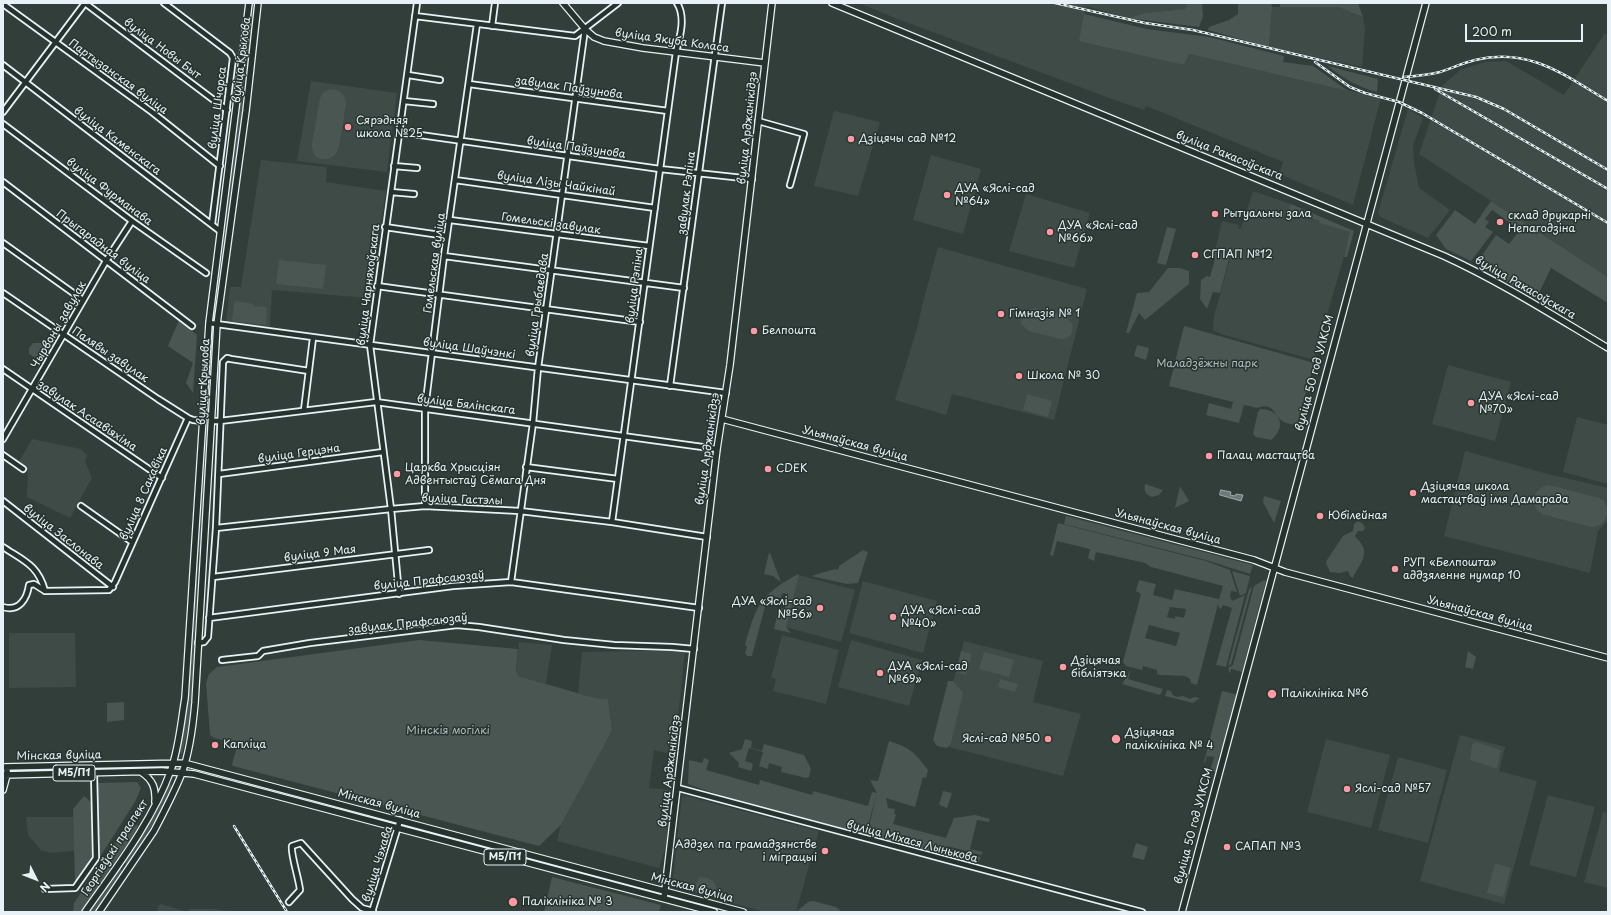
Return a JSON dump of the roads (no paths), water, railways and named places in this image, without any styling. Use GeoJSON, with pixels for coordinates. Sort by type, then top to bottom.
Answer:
{"type":"FeatureCollection","features":[{"type":"Feature","properties":{"kind":"main road","name":"вуліца Крылова"},"geometry":{"type":"LineString","coordinates":[[173,763],[181,729],[184,698],[209,323],[249,3]]}},
{"type":"Feature","properties":{"kind":"main road","name":"вуліца Крылова"},"geometry":{"type":"LineString","coordinates":[[184,764],[195,703],[203,556],[213,421],[217,324],[251,69],[258,3]]}},
{"type":"Feature","properties":{"kind":"main road","name":"вуліца Якуба Коласа"},"geometry":{"type":"LineString","coordinates":[[563,3],[584,29],[594,37],[604,41],[765,63]]}},
{"type":"Feature","properties":{"kind":"main road","name":"вуліца Арджанікідзэ"},"geometry":{"type":"LineString","coordinates":[[664,898],[717,449],[726,393],[752,179],[772,3]]}},
{"type":"Feature","properties":{"kind":"main road","name":"вуліца Ракасоўскага"},"geometry":{"type":"LineString","coordinates":[[832,3],[1473,269],[1608,348]]}},
{"type":"Feature","properties":{"kind":"main road","name":"вуліца 50 год УЛКСМ"},"geometry":{"type":"LineString","coordinates":[[1182,912],[1273,567],[1426,3]]}},
{"type":"Feature","properties":{"kind":"main road"},"geometry":{"type":"LineString","coordinates":[[241,66],[251,69]]}},
{"type":"Feature","properties":{"kind":"main road","name":"Ульянаўская вуліца"},"geometry":{"type":"LineString","coordinates":[[722,419],[1129,526],[1254,560],[1285,572],[1608,658]]}},
{"type":"Feature","properties":{"kind":"main road"},"geometry":{"type":"LineString","coordinates":[[194,555],[203,556]]}},
{"type":"Feature","properties":{"kind":"main road","name":"Георгіеўскі праспект"},"geometry":{"type":"LineString","coordinates":[[85,912],[119,864],[154,806],[173,763]]}},
{"type":"Feature","properties":{"kind":"main road","name":"Мінская вуліца"},"geometry":{"type":"LineString","coordinates":[[5,767],[184,764],[743,912]]}},
{"type":"Feature","properties":{"kind":"main road","name":"Георгіеўскі праспект"},"geometry":{"type":"LineString","coordinates":[[99,912],[154,831],[167,807],[184,764]]}},
{"type":"Feature","properties":{"kind":"main road"},"geometry":{"type":"LineString","coordinates":[[3,790],[5,767]]}},
{"type":"Feature","properties":{"kind":"main road"},"geometry":{"type":"LineString","coordinates":[[141,772],[149,777],[154,785],[156,793],[154,806]]}},
{"type":"Feature","properties":{"kind":"main road","name":"Мінская вуліца"},"geometry":{"type":"LineString","coordinates":[[5,775],[141,772],[182,772],[194,774],[714,912]]}},
{"type":"Feature","properties":{"kind":"main road"},"geometry":{"type":"LineString","coordinates":[[119,864],[128,870]]}},
{"type":"Feature","properties":{"kind":"street","name":"вуліца Новы Быт"},"geometry":{"type":"LineString","coordinates":[[85,3],[228,110]]}},
{"type":"Feature","properties":{"kind":"street"},"geometry":{"type":"LineString","coordinates":[[3,112],[85,3]]}},
{"type":"Feature","properties":{"kind":"street","name":"вуліца Шчорса"},"geometry":{"type":"LineString","coordinates":[[164,3],[230,53],[233,58],[228,110],[212,224]]}},
{"type":"Feature","properties":{"kind":"street","name":"вуліца Чарняхоўскага"},"geometry":{"type":"LineString","coordinates":[[400,594],[391,509],[376,402],[370,346],[385,227],[408,75],[417,3]]}},
{"type":"Feature","properties":{"kind":"street"},"geometry":{"type":"LineString","coordinates":[[492,26],[495,3]]}},
{"type":"Feature","properties":{"kind":"street"},"geometry":{"type":"LineString","coordinates":[[415,16],[575,36],[598,16],[618,3]]}},
{"type":"Feature","properties":{"kind":"street","name":"вуліца Рэпіна"},"geometry":{"type":"LineString","coordinates":[[612,522],[676,52],[681,31],[681,13],[677,3]]}},
{"type":"Feature","properties":{"kind":"street","name":"завулак Рэпіна"},"geometry":{"type":"LineString","coordinates":[[670,386],[722,3]]}},
{"type":"Feature","properties":{"kind":"street","name":"Партызанская вуліца"},"geometry":{"type":"LineString","coordinates":[[3,4],[152,112],[220,166]]}},
{"type":"Feature","properties":{"kind":"street","name":"Гомельская вуліца"},"geometry":{"type":"LineString","coordinates":[[425,506],[425,409],[431,353],[477,24]]}},
{"type":"Feature","properties":{"kind":"street","name":"вуліца Грыбаедава"},"geometry":{"type":"LineString","coordinates":[[511,582],[538,368],[584,29]]}},
{"type":"Feature","properties":{"kind":"street","name":"вуліца Каменскага"},"geometry":{"type":"LineString","coordinates":[[3,65],[220,231]]}},
{"type":"Feature","properties":{"kind":"street"},"geometry":{"type":"LineString","coordinates":[[408,75],[440,80]]}},
{"type":"Feature","properties":{"kind":"street","name":"завулак Паўзунова"},"geometry":{"type":"LineString","coordinates":[[469,84],[668,111]]}},
{"type":"Feature","properties":{"kind":"street"},"geometry":{"type":"LineString","coordinates":[[404,101],[433,104]]}},
{"type":"Feature","properties":{"kind":"street"},"geometry":{"type":"LineString","coordinates":[[758,121],[804,134],[790,184]]}},
{"type":"Feature","properties":{"kind":"street","name":"вуліца Фурманава"},"geometry":{"type":"LineString","coordinates":[[3,124],[132,221],[206,273]]}},
{"type":"Feature","properties":{"kind":"street","name":"вуліца Паўзунова"},"geometry":{"type":"LineString","coordinates":[[399,132],[660,169],[752,179]]}},
{"type":"Feature","properties":{"kind":"street"},"geometry":{"type":"LineString","coordinates":[[221,160],[231,152]]}},
{"type":"Feature","properties":{"kind":"street"},"geometry":{"type":"LineString","coordinates":[[394,166],[417,168]]}},
{"type":"Feature","properties":{"kind":"street","name":"вуліца Лізы Чайкінай"},"geometry":{"type":"LineString","coordinates":[[455,180],[655,208]]}},
{"type":"Feature","properties":{"kind":"street","name":"Прыгарадная вуліца"},"geometry":{"type":"LineString","coordinates":[[3,182],[192,326]]}},
{"type":"Feature","properties":{"kind":"street"},"geometry":{"type":"LineString","coordinates":[[391,192],[414,194]]}},
{"type":"Feature","properties":{"kind":"street","name":"Гомельскі завулак"},"geometry":{"type":"LineString","coordinates":[[450,220],[649,246]]}},
{"type":"Feature","properties":{"kind":"street","name":"Чырвоны завулак"},"geometry":{"type":"LineString","coordinates":[[3,440],[83,300],[132,221]]}},
{"type":"Feature","properties":{"kind":"street"},"geometry":{"type":"LineString","coordinates":[[385,227],[447,236]]}},
{"type":"Feature","properties":{"kind":"street"},"geometry":{"type":"LineString","coordinates":[[3,243],[83,300]]}},
{"type":"Feature","properties":{"kind":"street"},"geometry":{"type":"LineString","coordinates":[[444,256],[684,288]]}},
{"type":"Feature","properties":{"kind":"street"},"geometry":{"type":"LineString","coordinates":[[377,286],[640,322]]}},
{"type":"Feature","properties":{"kind":"street","name":"Палявы завулак"},"geometry":{"type":"LineString","coordinates":[[3,293],[188,418]]}},
{"type":"Feature","properties":{"kind":"street","name":"вуліца Шаўчэнкі"},"geometry":{"type":"LineString","coordinates":[[209,323],[726,393]]}},
{"type":"Feature","properties":{"kind":"street"},"geometry":{"type":"LineString","coordinates":[[304,410],[313,338]]}},
{"type":"Feature","properties":{"kind":"street"},"geometry":{"type":"LineString","coordinates":[[198,643],[204,642],[208,637],[210,618],[219,474],[223,362],[227,358],[309,371]]}},
{"type":"Feature","properties":{"kind":"street","name":"завулак Асаавіяхіма"},"geometry":{"type":"LineString","coordinates":[[3,369],[162,478]]}},
{"type":"Feature","properties":{"kind":"street","name":"вуліца Бялінскага"},"geometry":{"type":"LineString","coordinates":[[213,421],[220,422],[304,410],[376,402],[532,422],[717,449]]}},
{"type":"Feature","properties":{"kind":"street"},"geometry":{"type":"LineString","coordinates":[[188,418],[203,421]]}},
{"type":"Feature","properties":{"kind":"street","name":"вуліца 8 Сакавіка"},"geometry":{"type":"LineString","coordinates":[[111,588],[188,418]]}},
{"type":"Feature","properties":{"kind":"street","name":"вуліца Герцэна"},"geometry":{"type":"LineString","coordinates":[[219,474],[383,452]]}},
{"type":"Feature","properties":{"kind":"street"},"geometry":{"type":"LineString","coordinates":[[3,455],[23,469]]}},
{"type":"Feature","properties":{"kind":"street"},"geometry":{"type":"LineString","coordinates":[[526,466],[618,479]]}},
{"type":"Feature","properties":{"kind":"street","name":"вуліца Заслонава"},"geometry":{"type":"LineString","coordinates":[[3,501],[111,588]]}},
{"type":"Feature","properties":{"kind":"street"},"geometry":{"type":"LineString","coordinates":[[81,506],[132,542]]}},
{"type":"Feature","properties":{"kind":"street","name":"вуліца Гастэлы"},"geometry":{"type":"LineString","coordinates":[[216,528],[425,506],[520,512],[612,522],[707,537]]}},
{"type":"Feature","properties":{"kind":"street"},"geometry":{"type":"LineString","coordinates":[[3,547],[33,567],[42,578],[45,591]]}},
{"type":"Feature","properties":{"kind":"street","name":"вуліца 9 Мая"},"geometry":{"type":"LineString","coordinates":[[213,577],[429,550]]}},
{"type":"Feature","properties":{"kind":"street","name":"вуліца Прафсаюзаў"},"geometry":{"type":"LineString","coordinates":[[210,618],[453,586],[511,582],[698,608]]}},
{"type":"Feature","properties":{"kind":"street"},"geometry":{"type":"LineString","coordinates":[[4,607],[18,607],[23,603],[29,586],[34,584],[45,591],[111,588]]}},
{"type":"Feature","properties":{"kind":"street","name":"завулак Прафсаюзаў"},"geometry":{"type":"LineString","coordinates":[[222,660],[258,656],[263,651],[310,643],[465,625],[564,640],[614,645],[694,649]]}},
{"type":"Feature","properties":{"kind":"street"},"geometry":{"type":"LineString","coordinates":[[45,890],[75,888],[96,858],[94,773]]}},
{"type":"Feature","properties":{"kind":"street","name":"вуліца Міхася Лынькова"},"geometry":{"type":"LineString","coordinates":[[678,788],[1142,912]]}},
{"type":"Feature","properties":{"kind":"street","name":"вуліца Чэхава"},"geometry":{"type":"LineString","coordinates":[[372,911],[400,820]]}},
{"type":"Feature","properties":{"kind":"street"},"geometry":{"type":"LineString","coordinates":[[288,902],[300,890],[299,878],[290,850],[292,846],[301,842],[352,899],[362,908],[372,911]]}},
{"type":"Feature","properties":{"kind":"railway"},"geometry":{"type":"LineString","coordinates":[[1055,3],[1145,23],[1193,30],[1476,97],[1504,109],[1608,170]]}},
{"type":"Feature","properties":{"kind":"railway"},"geometry":{"type":"LineString","coordinates":[[1404,77],[1440,72],[1475,60],[1495,57],[1513,57],[1530,60],[1546,66],[1561,73],[1608,101]]}},
{"type":"Feature","properties":{"kind":"railway"},"geometry":{"type":"LineString","coordinates":[[1315,62],[1350,87],[1365,93],[1399,102],[1422,113],[1608,223]]}},
{"type":"Feature","properties":{"kind":"railway"},"geometry":{"type":"LineString","coordinates":[[1435,89],[1608,189]]}},
{"type":"Feature","properties":{"kind":"railway"},"geometry":{"type":"LineString","coordinates":[[234,826],[287,912]]}},
{"type":"Feature","properties":{"kind":"place","name":"Сярэдняя школа №25"},"geometry":{"type":"Point","coordinates":[348,127]}},
{"type":"Feature","properties":{"kind":"place","name":"Дзіцячы сад №12"},"geometry":{"type":"Point","coordinates":[851,139]}},
{"type":"Feature","properties":{"kind":"place","name":"ДУА «Яслі-сад №64»"},"geometry":{"type":"Point","coordinates":[947,195]}},
{"type":"Feature","properties":{"kind":"place","name":"Рытуальны зала"},"geometry":{"type":"Point","coordinates":[1215,214]}},
{"type":"Feature","properties":{"kind":"place","name":"склад друкарні Непагодзіна"},"geometry":{"type":"Point","coordinates":[1500,222]}},
{"type":"Feature","properties":{"kind":"place","name":"ДУА «Яслі-сад №66»"},"geometry":{"type":"Point","coordinates":[1050,232]}},
{"type":"Feature","properties":{"kind":"place","name":"СГПАП №12"},"geometry":{"type":"Point","coordinates":[1195,255]}},
{"type":"Feature","properties":{"kind":"place","name":"Гімназія № 1"},"geometry":{"type":"Point","coordinates":[1001,314]}},
{"type":"Feature","properties":{"kind":"place","name":"Белпошта"},"geometry":{"type":"Point","coordinates":[754,331]}},
{"type":"Feature","properties":{"kind":"place","name":"Школа № 30"},"geometry":{"type":"Point","coordinates":[1019,376]}},
{"type":"Feature","properties":{"kind":"place","name":"ДУА «Яслі-сад №70»"},"geometry":{"type":"Point","coordinates":[1471,403]}},
{"type":"Feature","properties":{"kind":"place","name":"Палац мастацтва"},"geometry":{"type":"Point","coordinates":[1209,456]}},
{"type":"Feature","properties":{"kind":"place","name":"CDEK"},"geometry":{"type":"Point","coordinates":[768,469]}},
{"type":"Feature","properties":{"kind":"place","name":"Царква Хрысціян Адвентыстаў Сёмага Дня"},"geometry":{"type":"Point","coordinates":[397,474]}},
{"type":"Feature","properties":{"kind":"place","name":"Дзіцячая школа мастацтваў імя Дамарада"},"geometry":{"type":"Point","coordinates":[1413,493]}},
{"type":"Feature","properties":{"kind":"place","name":"Юбілейная"},"geometry":{"type":"Point","coordinates":[1320,516]}},
{"type":"Feature","properties":{"kind":"place","name":"РУП «Белпошта» аддзяленне нумар 10"},"geometry":{"type":"Point","coordinates":[1395,569]}},
{"type":"Feature","properties":{"kind":"place","name":"ДУА «Яслі-сад №56»"},"geometry":{"type":"Point","coordinates":[820,608]}},
{"type":"Feature","properties":{"kind":"place","name":"ДУА «Яслі-сад №40»"},"geometry":{"type":"Point","coordinates":[893,617]}},
{"type":"Feature","properties":{"kind":"place","name":"Дзіцячая бібліятэка"},"geometry":{"type":"Point","coordinates":[1063,667]}},
{"type":"Feature","properties":{"kind":"place","name":"ДУА «Яслі-сад №69»"},"geometry":{"type":"Point","coordinates":[880,673]}},
{"type":"Feature","properties":{"kind":"place","name":"Паліклініка №6"},"geometry":{"type":"Point","coordinates":[1272,694]}},
{"type":"Feature","properties":{"kind":"place","name":"Яслі-сад №50"},"geometry":{"type":"Point","coordinates":[1048,739]}},
{"type":"Feature","properties":{"kind":"place","name":"Дзіцячая паліклініка № 4"},"geometry":{"type":"Point","coordinates":[1116,739]}},
{"type":"Feature","properties":{"kind":"place","name":"Капліца"},"geometry":{"type":"Point","coordinates":[215,745]}},
{"type":"Feature","properties":{"kind":"place","name":"Яслі-сад №57"},"geometry":{"type":"Point","coordinates":[1347,789]}},
{"type":"Feature","properties":{"kind":"place","name":"САПАП №3"},"geometry":{"type":"Point","coordinates":[1227,847]}},
{"type":"Feature","properties":{"kind":"place","name":"Аддзел па грамадзянстве і міграцыі"},"geometry":{"type":"Point","coordinates":[825,851]}},
{"type":"Feature","properties":{"kind":"place","name":"Паліклініка № 3"},"geometry":{"type":"Point","coordinates":[513,902]}},
{"type":"Feature","properties":{"kind":"park label","name":"Маладзёжны парк"},"geometry":{"type":"Point","coordinates":[1207,364]}},
{"type":"Feature","properties":{"kind":"park label","name":"Мінскія могілкі"},"geometry":{"type":"Point","coordinates":[448,731]}}]}
